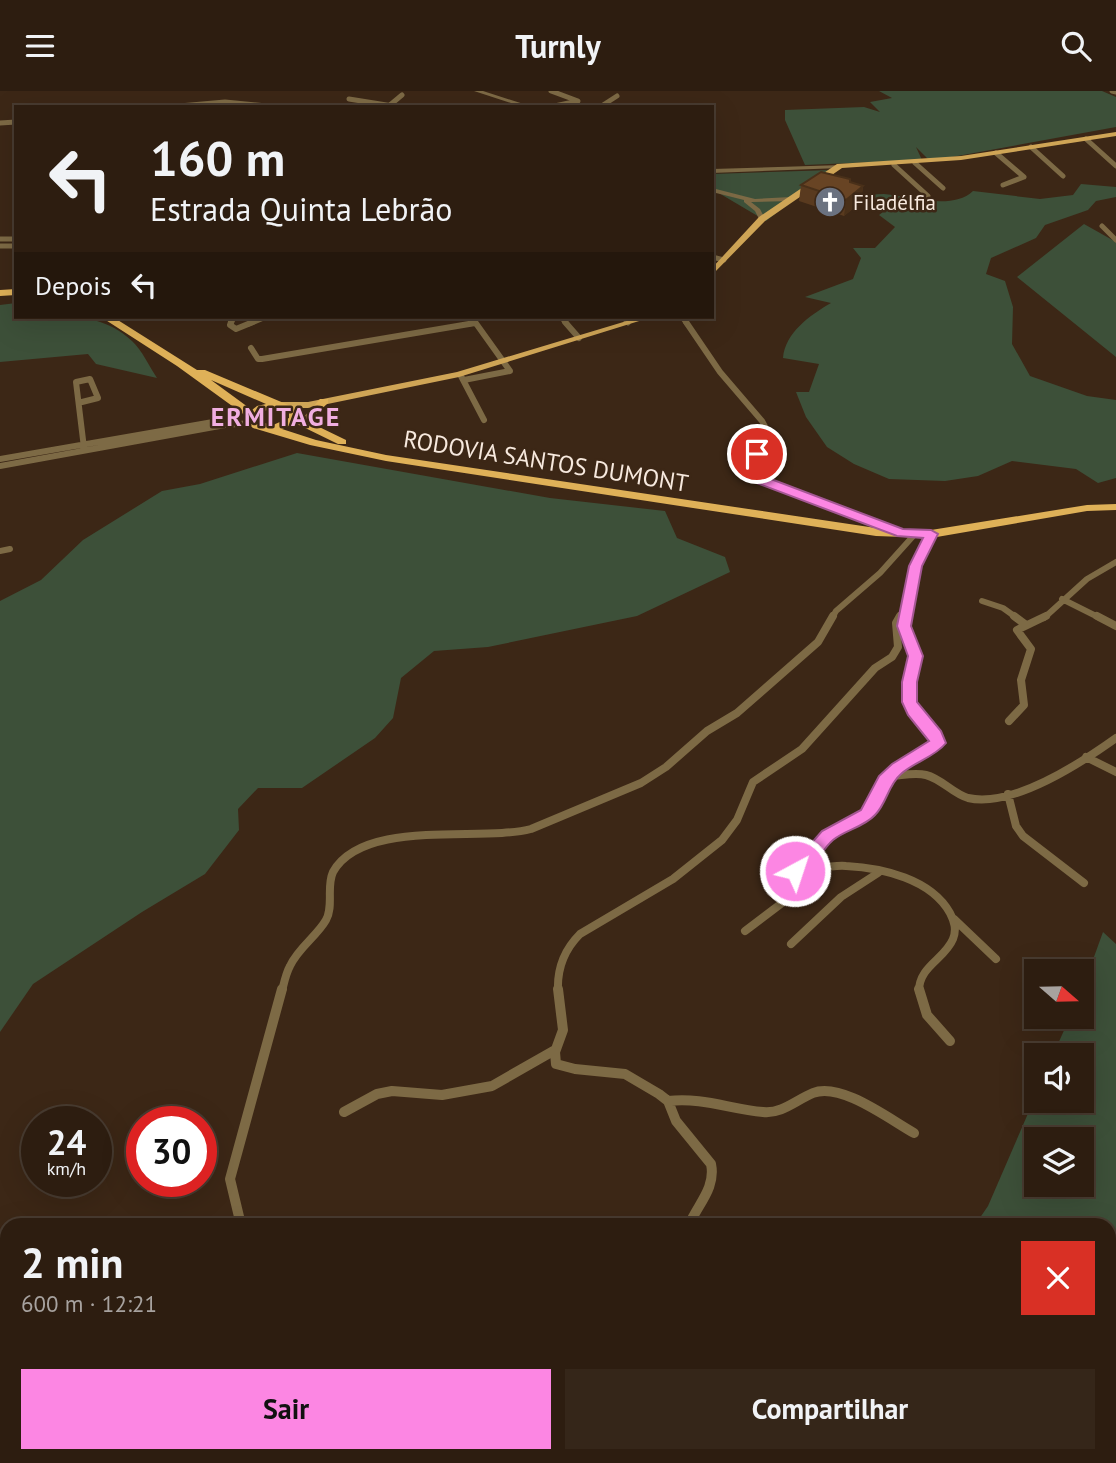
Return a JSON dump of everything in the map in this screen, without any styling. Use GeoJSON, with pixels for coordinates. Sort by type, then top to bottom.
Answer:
{"type":"FeatureCollection","features":[{"type":"Feature","properties":{"kind":"highway"},"geometry":{"type":"LineString","coordinates":[[109,319],[187,365],[291,409],[294,418],[308,426],[386,458]]}},
{"type":"Feature","properties":{"kind":"highway"},"geometry":{"type":"LineString","coordinates":[[187,365],[207,384],[269,429],[314,443],[386,458]]}},
{"type":"Feature","properties":{"kind":"highway"},"geometry":{"type":"LineString","coordinates":[[308,426],[307,417],[324,401]]}},
{"type":"Feature","properties":{"kind":"highway"},"geometry":{"type":"LineString","coordinates":[[251,418],[261,408],[277,405]]}},
{"type":"Feature","properties":{"kind":"highway"},"geometry":{"type":"LineString","coordinates":[[269,429],[294,418]]}},
{"type":"Feature","properties":{"kind":"highway","name":"RODOVIA SANTOS DUMONT"},"geometry":{"type":"LineString","coordinates":[[386,458],[853,529],[915,534],[931,534],[1087,508],[1116,507]]}},
{"type":"Feature","properties":{"kind":"main road"},"geometry":{"type":"LineString","coordinates":[[714,271],[762,219],[840,166],[915,163],[1116,134]]}},
{"type":"Feature","properties":{"kind":"main road"},"geometry":{"type":"LineString","coordinates":[[277,405],[297,406],[461,377],[625,320]]}},
{"type":"Feature","properties":{"kind":"main road"},"geometry":{"type":"LineString","coordinates":[[294,418],[324,401]]}},
{"type":"Feature","properties":{"kind":"street"},"geometry":{"type":"LineString","coordinates":[[211,91],[215,102]]}},
{"type":"Feature","properties":{"kind":"street"},"geometry":{"type":"LineString","coordinates":[[347,105],[352,91]]}},
{"type":"Feature","properties":{"kind":"street"},"geometry":{"type":"LineString","coordinates":[[477,91],[523,105]]}},
{"type":"Feature","properties":{"kind":"street"},"geometry":{"type":"LineString","coordinates":[[551,91],[578,101],[559,105]]}},
{"type":"Feature","properties":{"kind":"street"},"geometry":{"type":"LineString","coordinates":[[368,102],[378,93]]}},
{"type":"Feature","properties":{"kind":"street"},"geometry":{"type":"LineString","coordinates":[[349,99],[390,105],[402,95]]}},
{"type":"Feature","properties":{"kind":"street"},"geometry":{"type":"LineString","coordinates":[[603,105],[617,96]]}},
{"type":"Feature","properties":{"kind":"street"},"geometry":{"type":"LineString","coordinates":[[208,105],[215,102],[252,105]]}},
{"type":"Feature","properties":{"kind":"street"},"geometry":{"type":"LineString","coordinates":[[1086,139],[1116,166]]}},
{"type":"Feature","properties":{"kind":"street"},"geometry":{"type":"LineString","coordinates":[[1031,147],[1063,176]]}},
{"type":"Feature","properties":{"kind":"street"},"geometry":{"type":"LineString","coordinates":[[996,153],[1024,177],[1003,185]]}},
{"type":"Feature","properties":{"kind":"street"},"geometry":{"type":"LineString","coordinates":[[915,163],[943,188]]}},
{"type":"Feature","properties":{"kind":"street"},"geometry":{"type":"LineString","coordinates":[[894,165],[928,196]]}},
{"type":"Feature","properties":{"kind":"street"},"geometry":{"type":"LineString","coordinates":[[714,171],[840,166]]}},
{"type":"Feature","properties":{"kind":"street"},"geometry":{"type":"LineString","coordinates":[[714,191],[742,199],[791,199]]}},
{"type":"Feature","properties":{"kind":"street"},"geometry":{"type":"LineString","coordinates":[[742,199],[758,210],[762,219]]}},
{"type":"Feature","properties":{"kind":"street"},"geometry":{"type":"LineString","coordinates":[[1102,226],[1116,240]]}},
{"type":"Feature","properties":{"kind":"street"},"geometry":{"type":"LineString","coordinates":[[714,258],[724,260]]}},
{"type":"Feature","properties":{"kind":"street"},"geometry":{"type":"LineString","coordinates":[[234,319],[232,328],[240,328],[261,319]]}},
{"type":"Feature","properties":{"kind":"street"},"geometry":{"type":"LineString","coordinates":[[472,319],[504,363]]}},
{"type":"Feature","properties":{"kind":"street"},"geometry":{"type":"LineString","coordinates":[[563,319],[579,338]]}},
{"type":"Feature","properties":{"kind":"street"},"geometry":{"type":"LineString","coordinates":[[683,319],[720,373],[762,421],[769,434],[768,444],[745,460],[741,469],[751,476],[901,533]]}},
{"type":"Feature","properties":{"kind":"street"},"geometry":{"type":"LineString","coordinates":[[251,348],[258,359],[262,359],[475,323]]}},
{"type":"Feature","properties":{"kind":"street"},"geometry":{"type":"LineString","coordinates":[[461,377],[484,420]]}},
{"type":"Feature","properties":{"kind":"street"},"geometry":{"type":"LineString","coordinates":[[82,402],[80,412],[84,447]]}},
{"type":"Feature","properties":{"kind":"street"},"geometry":{"type":"LineString","coordinates":[[0,459],[225,425],[251,418]]}},
{"type":"Feature","properties":{"kind":"street"},"geometry":{"type":"LineString","coordinates":[[0,466],[84,447]]}},
{"type":"Feature","properties":{"kind":"street"},"geometry":{"type":"LineString","coordinates":[[240,1218],[230,1179],[271,1025],[290,964],[327,919],[330,911],[330,883],[335,869],[344,860],[383,842],[410,837],[515,833],[531,829],[641,783],[666,767],[707,731],[737,713],[818,642],[836,611],[880,573],[915,534]]}},
{"type":"Feature","properties":{"kind":"street"},"geometry":{"type":"LineString","coordinates":[[745,931],[782,903],[788,879],[808,862],[810,854],[828,835],[867,814],[888,776],[938,743],[935,735],[913,711],[909,702],[909,682],[916,656],[904,626],[916,566],[931,534]]}},
{"type":"Feature","properties":{"kind":"street"},"geometry":{"type":"LineString","coordinates":[[0,551],[10,549]]}},
{"type":"Feature","properties":{"kind":"street"},"geometry":{"type":"LineString","coordinates":[[1009,721],[1026,700],[1021,680],[1031,649],[1017,630],[1041,621],[1062,599],[1096,572],[1116,562]]}},
{"type":"Feature","properties":{"kind":"street"},"geometry":{"type":"LineString","coordinates":[[1062,599],[1116,626]]}},
{"type":"Feature","properties":{"kind":"street"},"geometry":{"type":"LineString","coordinates":[[694,1218],[710,1188],[713,1171],[711,1164],[676,1121],[668,1101],[625,1074],[575,1069],[556,1064],[555,1050],[564,1030],[558,997],[562,958],[568,945],[602,920],[673,879],[722,841],[737,820],[753,782],[802,749],[875,668],[895,653],[898,647],[897,623],[909,601]]}},
{"type":"Feature","properties":{"kind":"street"},"geometry":{"type":"LineString","coordinates":[[982,601],[1003,608],[1026,625]]}},
{"type":"Feature","properties":{"kind":"street"},"geometry":{"type":"LineString","coordinates":[[888,776],[918,773],[930,776],[960,794],[975,799],[1008,794],[1059,774],[1116,738]]}},
{"type":"Feature","properties":{"kind":"street"},"geometry":{"type":"LineString","coordinates":[[1086,757],[1116,772]]}},
{"type":"Feature","properties":{"kind":"street"},"geometry":{"type":"LineString","coordinates":[[1008,794],[1016,826],[1023,836],[1084,883]]}},
{"type":"Feature","properties":{"kind":"street"},"geometry":{"type":"LineString","coordinates":[[808,862],[814,867],[849,867],[878,873],[930,889],[938,895],[954,919],[996,959]]}},
{"type":"Feature","properties":{"kind":"street"},"geometry":{"type":"LineString","coordinates":[[791,943],[841,897],[878,873]]}},
{"type":"Feature","properties":{"kind":"street"},"geometry":{"type":"LineString","coordinates":[[950,1041],[926,1015],[919,1002],[918,989],[923,972],[953,940],[956,928],[954,919]]}},
{"type":"Feature","properties":{"kind":"street"},"geometry":{"type":"LineString","coordinates":[[344,1112],[377,1094],[392,1091],[442,1095],[492,1086],[555,1050]]}},
{"type":"Feature","properties":{"kind":"street"},"geometry":{"type":"LineString","coordinates":[[668,1101],[693,1097],[772,1112],[814,1093],[829,1090],[914,1133]]}},
{"type":"Feature","properties":{"kind":"green space"},"geometry":{"type":"Polygon","coordinates":[[[879,91],[1102,91],[1116,97],[1116,127],[930,161],[916,147],[922,160],[805,165],[785,120],[785,110],[864,107],[880,112],[870,102],[892,98],[879,91]]]}},
{"type":"Feature","properties":{"kind":"green space"},"geometry":{"type":"Polygon","coordinates":[[[832,170],[766,221],[714,190],[714,174],[832,170]]]}},
{"type":"Feature","properties":{"kind":"green space"},"geometry":{"type":"Polygon","coordinates":[[[1081,184],[1116,187],[1116,197],[1096,201],[1088,210],[1045,225],[1036,238],[991,258],[986,274],[1005,281],[1013,307],[1012,344],[1030,376],[1087,396],[1116,400],[1116,478],[1098,483],[1076,469],[1012,461],[978,476],[945,481],[889,479],[854,464],[827,447],[806,417],[796,392],[809,392],[819,364],[783,358],[788,341],[800,326],[831,303],[805,297],[853,279],[861,258],[853,248],[875,248],[895,227],[879,215],[891,206],[856,198],[884,194],[942,201],[964,197],[973,191],[1040,199],[1073,195],[1081,184]]]}},
{"type":"Feature","properties":{"kind":"green space"},"geometry":{"type":"Polygon","coordinates":[[[1084,224],[1116,242],[1116,357],[1017,277],[1084,224]]]}},
{"type":"Feature","properties":{"kind":"green space"},"geometry":{"type":"Polygon","coordinates":[[[14,303],[14,319],[87,319],[106,324],[136,345],[157,378],[96,364],[88,354],[0,362],[0,305],[14,303]]]}},
{"type":"Feature","properties":{"kind":"green space"},"geometry":{"type":"Polygon","coordinates":[[[297,453],[550,498],[665,511],[677,538],[725,557],[730,572],[637,616],[488,647],[434,651],[401,678],[393,718],[375,738],[302,788],[258,788],[238,809],[239,830],[205,874],[33,984],[0,1032],[0,601],[41,580],[83,540],[162,491],[200,484],[297,453]]]}},
{"type":"Feature","properties":{"kind":"green space"},"geometry":{"type":"Polygon","coordinates":[[[1103,932],[1116,944],[1116,1218],[980,1218],[988,1206],[1028,1113],[1094,1113],[1094,1043],[1058,1043],[1065,1029],[1094,1029],[1093,959],[1103,932]]]}},
{"type":"Feature","properties":{"kind":"building"},"geometry":{"type":"Polygon","coordinates":[[[821,172],[850,179],[850,182],[863,186],[846,200],[801,185],[821,172]]]}},
{"type":"Feature","properties":{"kind":"place","name":"Filadélfia"},"geometry":{"type":"Point","coordinates":[830,202]}},
{"type":"Feature","properties":{"kind":"district","name":"ERMITAGE"},"geometry":{"type":"Point","coordinates":[276,416]}},
{"type":"Feature","properties":{"kind":"route"},"geometry":{"type":"LineString","coordinates":[[757,454],[742,464],[741,469],[751,476],[901,533],[931,534],[916,566],[904,626],[916,656],[909,682],[909,702],[913,711],[935,735],[938,743],[897,768],[882,784],[874,805],[867,814],[828,835],[810,854],[808,862],[795,871]]}}]}
